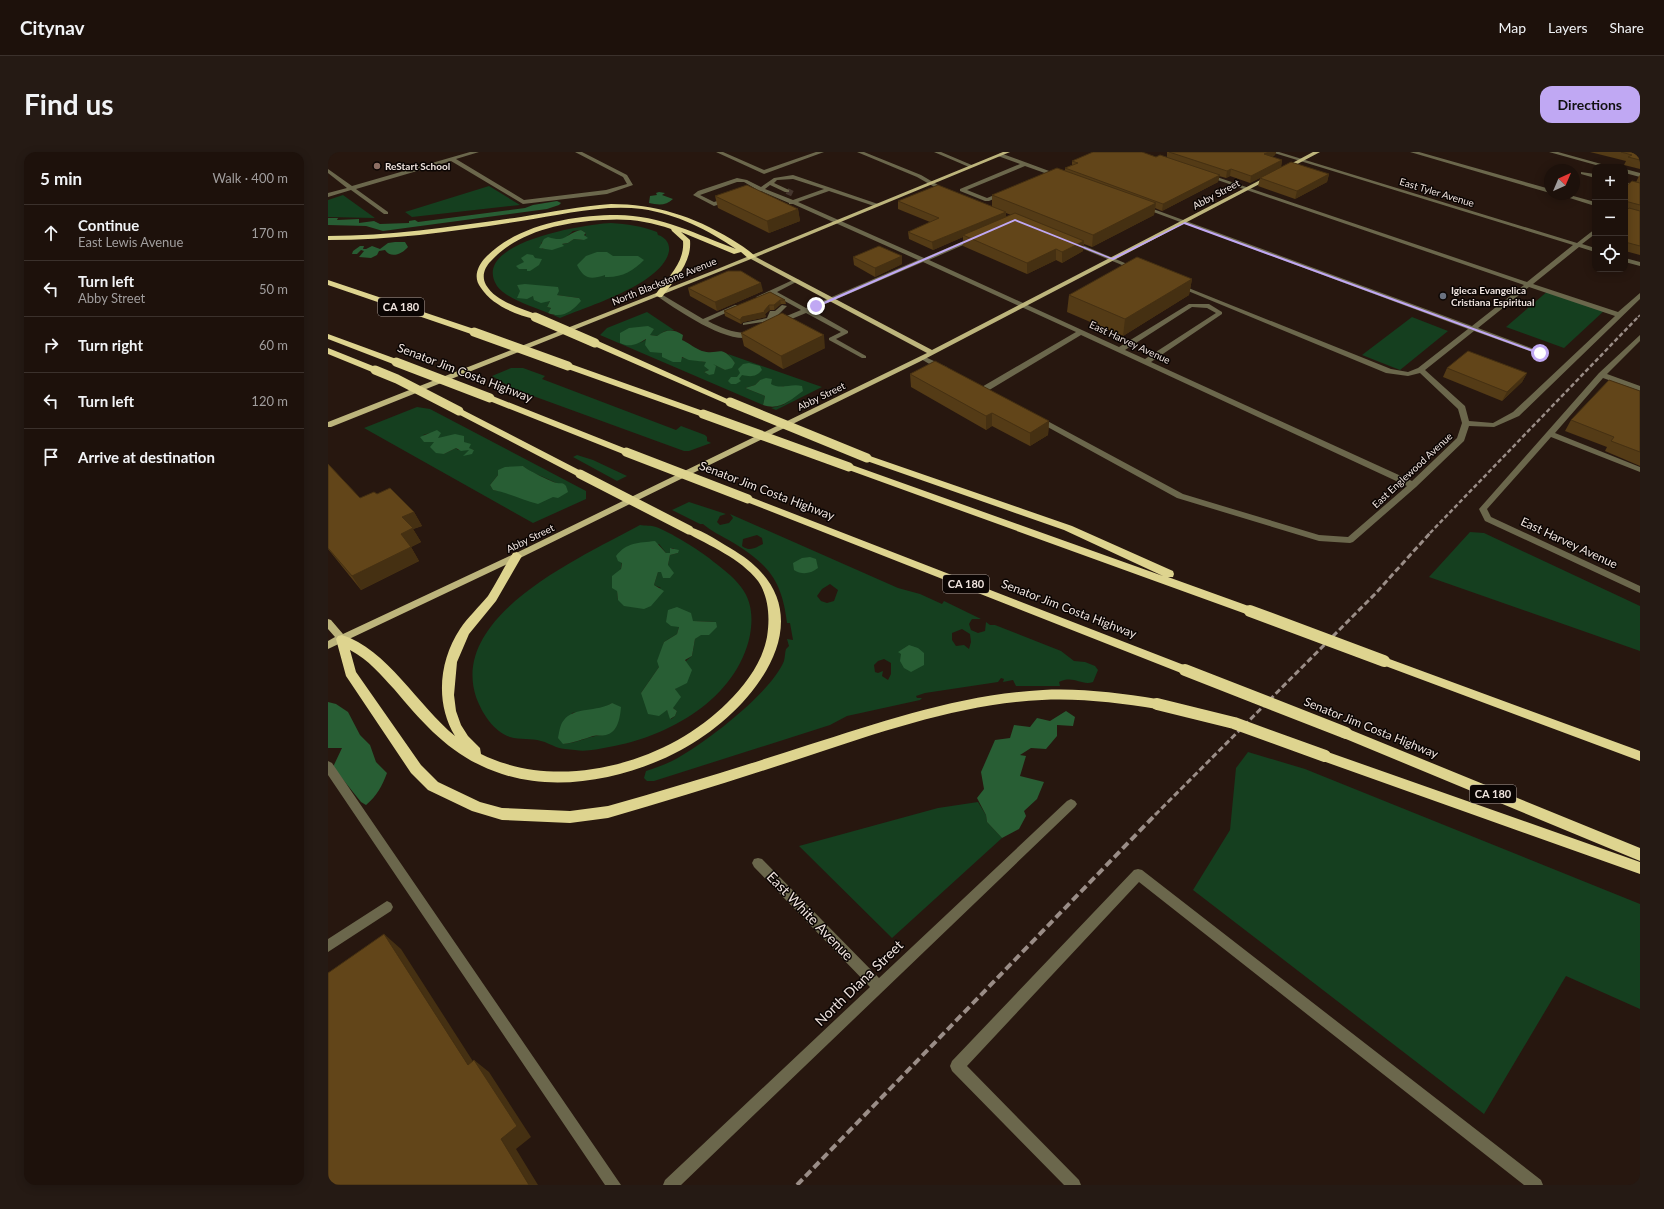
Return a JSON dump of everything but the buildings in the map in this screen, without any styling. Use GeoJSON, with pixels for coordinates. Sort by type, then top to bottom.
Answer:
{"type":"FeatureCollection","features":[{"type":"Feature","properties":{"kind":"highway"},"geometry":{"type":"LineString","coordinates":[[328,238],[405,235],[581,209],[633,206],[657,209],[680,216],[732,242],[752,257]]}},
{"type":"Feature","properties":{"kind":"highway"},"geometry":{"type":"LineString","coordinates":[[752,257],[721,246],[682,229],[653,221],[620,217],[568,222],[532,232],[496,252],[488,259],[480,273],[480,281],[484,289],[500,301],[730,402],[867,458],[1068,528],[1250,611]]}},
{"type":"Feature","properties":{"kind":"highway"},"geometry":{"type":"LineString","coordinates":[[653,221],[681,235],[686,240],[688,246],[683,261],[659,295]]}},
{"type":"Feature","properties":{"kind":"highway","name":"CA 180"},"geometry":{"type":"LineString","coordinates":[[328,282],[474,332],[1250,611],[1640,756]]}},
{"type":"Feature","properties":{"kind":"highway","name":"Senator Jim Costa Highway"},"geometry":{"type":"LineString","coordinates":[[328,336],[1346,733],[1640,856]]}},
{"type":"Feature","properties":{"kind":"highway"},"geometry":{"type":"LineString","coordinates":[[328,351],[397,379],[689,530],[744,563],[761,578],[770,594],[775,615],[775,635],[770,655],[760,675],[745,696],[722,716],[696,735],[665,752],[629,766],[596,773],[565,776],[514,771],[488,763],[463,751],[445,738],[374,659],[342,639]]}},
{"type":"Feature","properties":{"kind":"highway"},"geometry":{"type":"LineString","coordinates":[[488,763],[465,744],[453,722],[448,707],[446,684],[456,646],[464,631],[492,599],[516,556]]}},
{"type":"Feature","properties":{"kind":"highway"},"geometry":{"type":"LineString","coordinates":[[342,639],[350,673],[416,769],[433,786],[477,807],[502,814],[570,817],[608,812],[896,722],[1001,699],[1042,695],[1074,695],[1157,704],[1234,723],[1640,868]]}},
{"type":"Feature","properties":{"kind":"main road","name":"North Blackstone Avenue"},"geometry":{"type":"LineString","coordinates":[[328,426],[659,295],[1007,152]]}},
{"type":"Feature","properties":{"kind":"main road","name":"Abby Street"},"geometry":{"type":"LineString","coordinates":[[328,646],[923,358],[1317,152]]}},
{"type":"Feature","properties":{"kind":"main road"},"geometry":{"type":"LineString","coordinates":[[752,257],[932,352]]}},
{"type":"Feature","properties":{"kind":"main road"},"geometry":{"type":"LineString","coordinates":[[328,622],[342,639]]}},
{"type":"Feature","properties":{"kind":"street"},"geometry":{"type":"LineString","coordinates":[[328,195],[476,152]]}},
{"type":"Feature","properties":{"kind":"street"},"geometry":{"type":"LineString","coordinates":[[452,159],[523,202],[607,192],[630,185],[624,176],[578,152]]}},
{"type":"Feature","properties":{"kind":"street"},"geometry":{"type":"LineString","coordinates":[[719,152],[764,172],[821,152]]}},
{"type":"Feature","properties":{"kind":"street"},"geometry":{"type":"LineString","coordinates":[[860,152],[919,176],[956,196]]}},
{"type":"Feature","properties":{"kind":"street"},"geometry":{"type":"LineString","coordinates":[[937,152],[971,166]]}},
{"type":"Feature","properties":{"kind":"street","name":"East Tyler Avenue"},"geometry":{"type":"LineString","coordinates":[[1274,152],[1592,249]]}},
{"type":"Feature","properties":{"kind":"street"},"geometry":{"type":"LineString","coordinates":[[1413,152],[1544,189]]}},
{"type":"Feature","properties":{"kind":"street"},"geometry":{"type":"LineString","coordinates":[[1552,152],[1598,164]]}},
{"type":"Feature","properties":{"kind":"street"},"geometry":{"type":"LineString","coordinates":[[1000,155],[1065,178]]}},
{"type":"Feature","properties":{"kind":"street"},"geometry":{"type":"LineString","coordinates":[[987,200],[962,190],[1025,164]]}},
{"type":"Feature","properties":{"kind":"street"},"geometry":{"type":"LineString","coordinates":[[328,171],[386,212]]}},
{"type":"Feature","properties":{"kind":"street"},"geometry":{"type":"LineString","coordinates":[[1628,172],[1638,175]]}},
{"type":"Feature","properties":{"kind":"street"},"geometry":{"type":"LineString","coordinates":[[1044,176],[1051,173]]}},
{"type":"Feature","properties":{"kind":"street"},"geometry":{"type":"LineString","coordinates":[[1198,173],[1619,315]]}},
{"type":"Feature","properties":{"kind":"street"},"geometry":{"type":"LineString","coordinates":[[1583,173],[1592,175]]}},
{"type":"Feature","properties":{"kind":"street"},"geometry":{"type":"LineString","coordinates":[[1628,182],[1638,175]]}},
{"type":"Feature","properties":{"kind":"street"},"geometry":{"type":"LineString","coordinates":[[760,189],[769,183],[784,177],[793,177],[876,205]]}},
{"type":"Feature","properties":{"kind":"street","name":"East Harvey Avenue"},"geometry":{"type":"LineString","coordinates":[[760,189],[714,204],[696,195],[700,192],[737,180],[745,181],[760,189],[925,260],[1413,485]]}},
{"type":"Feature","properties":{"kind":"street"},"geometry":{"type":"LineString","coordinates":[[769,183],[787,191]]}},
{"type":"Feature","properties":{"kind":"street"},"geometry":{"type":"LineString","coordinates":[[1628,185],[1640,188]]}},
{"type":"Feature","properties":{"kind":"street"},"geometry":{"type":"LineString","coordinates":[[792,203],[830,189]]}},
{"type":"Feature","properties":{"kind":"street"},"geometry":{"type":"LineString","coordinates":[[977,204],[1008,191]]}},
{"type":"Feature","properties":{"kind":"street"},"geometry":{"type":"LineString","coordinates":[[794,194],[804,198]]}},
{"type":"Feature","properties":{"kind":"street"},"geometry":{"type":"LineString","coordinates":[[1580,200],[1592,203]]}},
{"type":"Feature","properties":{"kind":"street"},"geometry":{"type":"LineString","coordinates":[[1137,205],[1540,353]]}},
{"type":"Feature","properties":{"kind":"street"},"geometry":{"type":"LineString","coordinates":[[1175,284],[1389,371],[1408,374],[1421,370],[1592,233]]}},
{"type":"Feature","properties":{"kind":"street"},"geometry":{"type":"LineString","coordinates":[[659,295],[719,331],[747,336],[980,236]]}},
{"type":"Feature","properties":{"kind":"street"},"geometry":{"type":"LineString","coordinates":[[1061,238],[1146,273]]}},
{"type":"Feature","properties":{"kind":"street"},"geometry":{"type":"LineString","coordinates":[[1628,261],[1640,264]]}},
{"type":"Feature","properties":{"kind":"street"},"geometry":{"type":"LineString","coordinates":[[752,302],[770,295],[797,280]]}},
{"type":"Feature","properties":{"kind":"street"},"geometry":{"type":"LineString","coordinates":[[770,295],[806,310],[846,332],[831,339],[864,357]]}},
{"type":"Feature","properties":{"kind":"street"},"geometry":{"type":"LineString","coordinates":[[1421,370],[1462,408],[1466,423],[1494,425],[1516,414],[1640,295]]}},
{"type":"Feature","properties":{"kind":"street"},"geometry":{"type":"LineString","coordinates":[[703,321],[746,305],[729,315]]}},
{"type":"Feature","properties":{"kind":"street"},"geometry":{"type":"LineString","coordinates":[[1120,350],[1191,305],[1209,306],[1220,313],[1146,362]]}},
{"type":"Feature","properties":{"kind":"street"},"geometry":{"type":"LineString","coordinates":[[745,324],[770,319],[784,306]]}},
{"type":"Feature","properties":{"kind":"street"},"geometry":{"type":"LineString","coordinates":[[770,319],[772,312]]}},
{"type":"Feature","properties":{"kind":"street"},"geometry":{"type":"LineString","coordinates":[[756,320],[770,319],[777,323]]}},
{"type":"Feature","properties":{"kind":"street"},"geometry":{"type":"LineString","coordinates":[[984,390],[1081,332]]}},
{"type":"Feature","properties":{"kind":"street"},"geometry":{"type":"LineString","coordinates":[[1640,337],[1602,375],[1550,434],[1640,470]]}},
{"type":"Feature","properties":{"kind":"street"},"geometry":{"type":"LineString","coordinates":[[923,358],[952,373]]}},
{"type":"Feature","properties":{"kind":"street"},"geometry":{"type":"LineString","coordinates":[[1602,375],[1640,389]]}},
{"type":"Feature","properties":{"kind":"street","name":"East Englewood Avenue"},"geometry":{"type":"LineString","coordinates":[[1031,416],[1180,496],[1319,538],[1350,540],[1413,485],[1460,438],[1466,423]]}},
{"type":"Feature","properties":{"kind":"street","name":"East Harvey Avenue"},"geometry":{"type":"LineString","coordinates":[[1550,434],[1483,509],[1488,519],[1640,590]]}},
{"type":"Feature","properties":{"kind":"street"},"geometry":{"type":"LineString","coordinates":[[328,766],[614,1185]]}},
{"type":"Feature","properties":{"kind":"street","name":"North Diana Street"},"geometry":{"type":"LineString","coordinates":[[670,1185],[1071,804]]}},
{"type":"Feature","properties":{"kind":"street","name":"East White Avenue"},"geometry":{"type":"LineString","coordinates":[[758,863],[879,987]]}},
{"type":"Feature","properties":{"kind":"street"},"geometry":{"type":"LineString","coordinates":[[1074,1185],[957,1066],[1138,874],[1536,1185]]}},
{"type":"Feature","properties":{"kind":"street"},"geometry":{"type":"LineString","coordinates":[[328,946],[387,907]]}},
{"type":"Feature","properties":{"kind":"green space"},"geometry":{"type":"Polygon","coordinates":[[[489,186],[520,205],[412,217],[405,212],[489,186]]]}},
{"type":"Feature","properties":{"kind":"green space"},"geometry":{"type":"Polygon","coordinates":[[[656,193],[665,193],[662,195],[673,199],[668,203],[662,204],[649,203],[650,196],[657,195],[656,193]]]}},
{"type":"Feature","properties":{"kind":"green space"},"geometry":{"type":"Polygon","coordinates":[[[343,195],[375,218],[328,217],[328,200],[343,195]]]}},
{"type":"Feature","properties":{"kind":"green space"},"geometry":{"type":"Polygon","coordinates":[[[557,201],[561,203],[547,209],[383,231],[366,226],[328,225],[328,218],[338,218],[337,220],[359,219],[359,223],[374,221],[380,224],[409,223],[409,221],[415,220],[418,222],[525,208],[533,205],[557,201]]]}},
{"type":"Feature","properties":{"kind":"green space"},"geometry":{"type":"Polygon","coordinates":[[[611,223],[629,225],[646,228],[657,232],[658,235],[663,237],[669,245],[669,251],[664,263],[653,274],[639,284],[605,300],[560,318],[553,315],[558,315],[579,298],[557,295],[517,285],[521,291],[518,298],[533,296],[550,301],[547,307],[551,308],[548,313],[513,298],[497,286],[493,271],[500,258],[514,247],[534,238],[598,224],[611,223]],[[581,230],[573,231],[564,239],[546,240],[541,243],[542,249],[568,243],[574,239],[584,240],[586,233],[581,230]]]}},
{"type":"Feature","properties":{"kind":"green space"},"geometry":{"type":"Polygon","coordinates":[[[581,230],[586,233],[584,235],[588,238],[584,240],[574,239],[568,243],[562,244],[564,246],[552,250],[539,248],[544,239],[548,237],[559,239],[581,230]]]}},
{"type":"Feature","properties":{"kind":"green space"},"geometry":{"type":"Polygon","coordinates":[[[405,242],[408,247],[403,252],[393,255],[387,253],[385,250],[379,251],[377,255],[371,258],[359,257],[364,251],[361,250],[357,254],[352,254],[353,251],[360,246],[364,246],[363,249],[372,246],[380,249],[388,243],[405,242]]]}},
{"type":"Feature","properties":{"kind":"green space"},"geometry":{"type":"Polygon","coordinates":[[[597,252],[607,252],[613,256],[638,256],[644,260],[636,267],[621,275],[605,277],[605,275],[595,278],[585,276],[577,265],[586,256],[597,252]]]}},
{"type":"Feature","properties":{"kind":"green space"},"geometry":{"type":"Polygon","coordinates":[[[527,254],[533,255],[535,258],[542,259],[539,265],[530,271],[527,271],[527,269],[519,269],[516,266],[524,262],[521,258],[527,254]]]}},
{"type":"Feature","properties":{"kind":"green space"},"geometry":{"type":"Polygon","coordinates":[[[525,284],[558,287],[559,291],[557,295],[579,298],[581,301],[567,313],[553,315],[548,313],[551,308],[547,307],[550,301],[541,303],[534,300],[533,296],[527,299],[517,298],[520,291],[517,285],[525,284]]]}},
{"type":"Feature","properties":{"kind":"green space"},"geometry":{"type":"Polygon","coordinates":[[[1549,290],[1606,309],[1564,348],[1506,327],[1549,290]]]}},
{"type":"Feature","properties":{"kind":"green space"},"geometry":{"type":"Polygon","coordinates":[[[647,312],[674,330],[665,331],[657,336],[649,335],[640,343],[647,339],[661,352],[707,362],[709,370],[704,372],[709,375],[712,363],[725,370],[735,363],[728,354],[822,387],[776,410],[771,408],[783,405],[789,401],[784,386],[778,388],[760,380],[755,385],[745,388],[765,396],[763,405],[600,335],[607,328],[647,312]]]}},
{"type":"Feature","properties":{"kind":"green space"},"geometry":{"type":"Polygon","coordinates":[[[1412,317],[1448,331],[1400,370],[1362,355],[1412,317]]]}},
{"type":"Feature","properties":{"kind":"green space"},"geometry":{"type":"Polygon","coordinates":[[[648,326],[654,329],[650,335],[657,336],[667,331],[676,332],[683,335],[682,340],[697,349],[708,352],[720,351],[726,353],[735,363],[732,368],[725,370],[713,364],[716,366],[714,374],[709,375],[704,372],[709,370],[704,366],[706,362],[689,360],[682,357],[681,362],[673,362],[662,357],[662,353],[650,352],[645,345],[646,339],[630,345],[620,343],[620,333],[629,328],[648,326]]]}},
{"type":"Feature","properties":{"kind":"green space"},"geometry":{"type":"Polygon","coordinates":[[[749,363],[760,366],[762,370],[753,376],[742,375],[739,379],[741,381],[736,384],[731,384],[728,381],[731,377],[737,377],[740,373],[738,369],[743,364],[749,363]]]}},
{"type":"Feature","properties":{"kind":"green space"},"geometry":{"type":"Polygon","coordinates":[[[511,368],[523,368],[545,376],[542,379],[676,430],[681,426],[705,435],[707,437],[707,441],[711,443],[689,451],[684,451],[514,389],[492,376],[511,368]]]}},
{"type":"Feature","properties":{"kind":"green space"},"geometry":{"type":"Polygon","coordinates":[[[766,378],[772,379],[771,384],[775,386],[798,385],[802,386],[803,391],[780,406],[775,407],[763,405],[765,396],[745,388],[755,385],[760,380],[766,378]]]}},
{"type":"Feature","properties":{"kind":"green space"},"geometry":{"type":"Polygon","coordinates":[[[417,407],[430,409],[586,491],[586,499],[533,523],[364,428],[417,407]],[[430,433],[423,435],[435,442],[444,454],[456,448],[458,450],[474,450],[437,438],[430,433]],[[523,466],[498,475],[490,485],[493,490],[510,493],[556,483],[523,466]]]}},
{"type":"Feature","properties":{"kind":"green space"},"geometry":{"type":"Polygon","coordinates":[[[437,430],[441,433],[438,438],[455,434],[464,436],[464,442],[471,444],[469,448],[474,450],[472,454],[463,456],[469,450],[461,451],[456,448],[444,454],[436,453],[430,447],[434,442],[424,442],[420,437],[437,430]]]}},
{"type":"Feature","properties":{"kind":"green space"},"geometry":{"type":"Polygon","coordinates":[[[577,455],[593,460],[627,476],[617,481],[573,457],[577,455]]]}},
{"type":"Feature","properties":{"kind":"green space"},"geometry":{"type":"Polygon","coordinates":[[[523,466],[534,473],[557,483],[564,484],[568,492],[558,498],[553,497],[538,504],[493,490],[490,485],[498,475],[498,470],[505,467],[523,466]]]}},
{"type":"Feature","properties":{"kind":"green space"},"geometry":{"type":"Polygon","coordinates":[[[689,502],[726,514],[720,516],[717,522],[720,525],[729,523],[733,518],[730,514],[898,588],[920,594],[942,604],[944,601],[981,619],[972,619],[969,624],[971,630],[978,633],[985,631],[986,622],[990,625],[995,625],[1061,651],[1074,661],[1085,662],[1095,666],[1098,670],[1093,682],[1089,683],[1064,680],[1059,682],[1060,686],[1016,686],[1013,680],[1003,682],[1004,679],[1001,678],[998,682],[925,693],[916,696],[917,698],[922,698],[920,700],[847,716],[830,725],[654,781],[647,781],[644,778],[646,771],[669,762],[701,743],[718,731],[751,702],[777,674],[784,661],[786,649],[789,646],[787,639],[793,640],[790,623],[787,623],[785,608],[777,584],[764,566],[744,550],[703,524],[700,524],[672,510],[689,502]],[[757,535],[743,539],[742,546],[748,549],[752,549],[763,544],[762,538],[757,535]],[[830,584],[822,589],[817,596],[821,601],[827,603],[834,601],[838,590],[830,584]],[[962,629],[952,633],[952,640],[956,646],[964,645],[969,649],[971,642],[970,634],[962,629]],[[884,659],[878,661],[874,665],[875,672],[878,673],[883,671],[882,676],[888,680],[891,674],[891,663],[884,659]]]}},
{"type":"Feature","properties":{"kind":"green space"},"geometry":{"type":"Polygon","coordinates":[[[640,525],[662,529],[698,550],[730,575],[745,592],[751,610],[750,635],[743,658],[731,678],[715,696],[697,711],[676,724],[631,742],[609,747],[579,751],[556,747],[543,741],[510,737],[498,730],[493,726],[481,709],[476,697],[473,667],[482,639],[501,614],[527,592],[556,571],[640,525]],[[659,544],[622,562],[617,591],[618,600],[661,588],[654,585],[658,572],[662,572],[668,565],[670,555],[678,553],[671,548],[670,553],[666,553],[659,544]],[[693,621],[679,627],[677,634],[664,642],[659,667],[641,693],[667,710],[671,719],[675,716],[677,711],[673,708],[680,672],[687,660],[692,656],[695,639],[716,622],[693,621]],[[612,703],[607,706],[572,713],[563,744],[594,736],[605,735],[612,703]]]}},
{"type":"Feature","properties":{"kind":"green space"},"geometry":{"type":"Polygon","coordinates":[[[1470,532],[1484,533],[1640,606],[1640,651],[1429,577],[1470,532]]]}},
{"type":"Feature","properties":{"kind":"green space"},"geometry":{"type":"Polygon","coordinates":[[[655,541],[666,553],[670,553],[670,548],[679,550],[678,553],[670,555],[668,565],[674,573],[670,578],[663,578],[661,572],[658,572],[654,585],[664,591],[651,606],[644,609],[624,606],[618,600],[617,591],[612,588],[612,576],[621,569],[622,563],[618,561],[616,556],[624,548],[633,544],[655,541]]]}},
{"type":"Feature","properties":{"kind":"green space"},"geometry":{"type":"Polygon","coordinates":[[[810,557],[816,559],[818,568],[812,572],[806,573],[800,573],[794,570],[793,563],[802,558],[810,557]]]}},
{"type":"Feature","properties":{"kind":"green space"},"geometry":{"type":"Polygon","coordinates":[[[677,607],[691,613],[693,621],[716,622],[717,627],[709,635],[701,635],[695,639],[692,656],[685,660],[692,670],[687,683],[675,689],[681,697],[673,708],[677,711],[675,716],[670,719],[667,710],[659,716],[648,714],[641,693],[659,667],[657,661],[664,642],[677,634],[679,627],[671,626],[666,622],[668,610],[677,607]]]}},
{"type":"Feature","properties":{"kind":"green space"},"geometry":{"type":"Polygon","coordinates":[[[909,645],[918,648],[924,653],[924,665],[911,672],[904,668],[900,661],[901,654],[898,652],[909,645]]]}},
{"type":"Feature","properties":{"kind":"green space"},"geometry":{"type":"Polygon","coordinates":[[[328,702],[336,704],[348,712],[360,735],[370,745],[376,762],[387,773],[379,790],[366,805],[361,802],[333,767],[342,748],[328,748],[328,702]]]}},
{"type":"Feature","properties":{"kind":"green space"},"geometry":{"type":"Polygon","coordinates":[[[612,703],[621,707],[618,724],[610,733],[563,744],[558,738],[562,724],[568,716],[579,711],[600,708],[612,703]]]}},
{"type":"Feature","properties":{"kind":"green space"},"geometry":{"type":"Polygon","coordinates":[[[1066,711],[1075,717],[1073,726],[1057,725],[1057,736],[1046,749],[1031,748],[1020,755],[1026,756],[1020,776],[1044,782],[1037,799],[1024,811],[1026,816],[1019,829],[1002,838],[987,822],[986,815],[977,798],[984,789],[981,772],[995,740],[1010,738],[1014,725],[1030,727],[1037,718],[1050,721],[1066,711]]]}},
{"type":"Feature","properties":{"kind":"green space"},"geometry":{"type":"Polygon","coordinates":[[[1248,752],[1305,769],[1640,904],[1640,1009],[1566,976],[1484,1114],[1193,890],[1230,830],[1236,768],[1248,752]]]}},
{"type":"Feature","properties":{"kind":"green space"},"geometry":{"type":"Polygon","coordinates":[[[978,802],[986,815],[987,822],[1002,838],[892,938],[799,846],[938,808],[978,802]]]}},
{"type":"Feature","properties":{"kind":"tunnel"},"geometry":{"type":"LineString","coordinates":[[787,191],[793,194]]}},
{"type":"Feature","properties":{"kind":"railway"},"geometry":{"type":"LineString","coordinates":[[1430,533],[1639,316]]}},
{"type":"Feature","properties":{"kind":"railway"},"geometry":{"type":"LineString","coordinates":[[1155,815],[1375,594],[1431,532]]}},
{"type":"Feature","properties":{"kind":"railway"},"geometry":{"type":"LineString","coordinates":[[797,1185],[1156,814]]}},
{"type":"Feature","properties":{"kind":"place","name":"ReStart School"},"geometry":{"type":"Point","coordinates":[377,166]}},
{"type":"Feature","properties":{"kind":"place","name":"Igieca Evangelica Cristiana Espiritual"},"geometry":{"type":"Point","coordinates":[1443,296]}},
{"type":"Feature","properties":{"kind":"route"},"geometry":{"type":"LineString","coordinates":[[816,306],[1015,220],[1113,259],[1184,222],[1540,353]]}}]}
